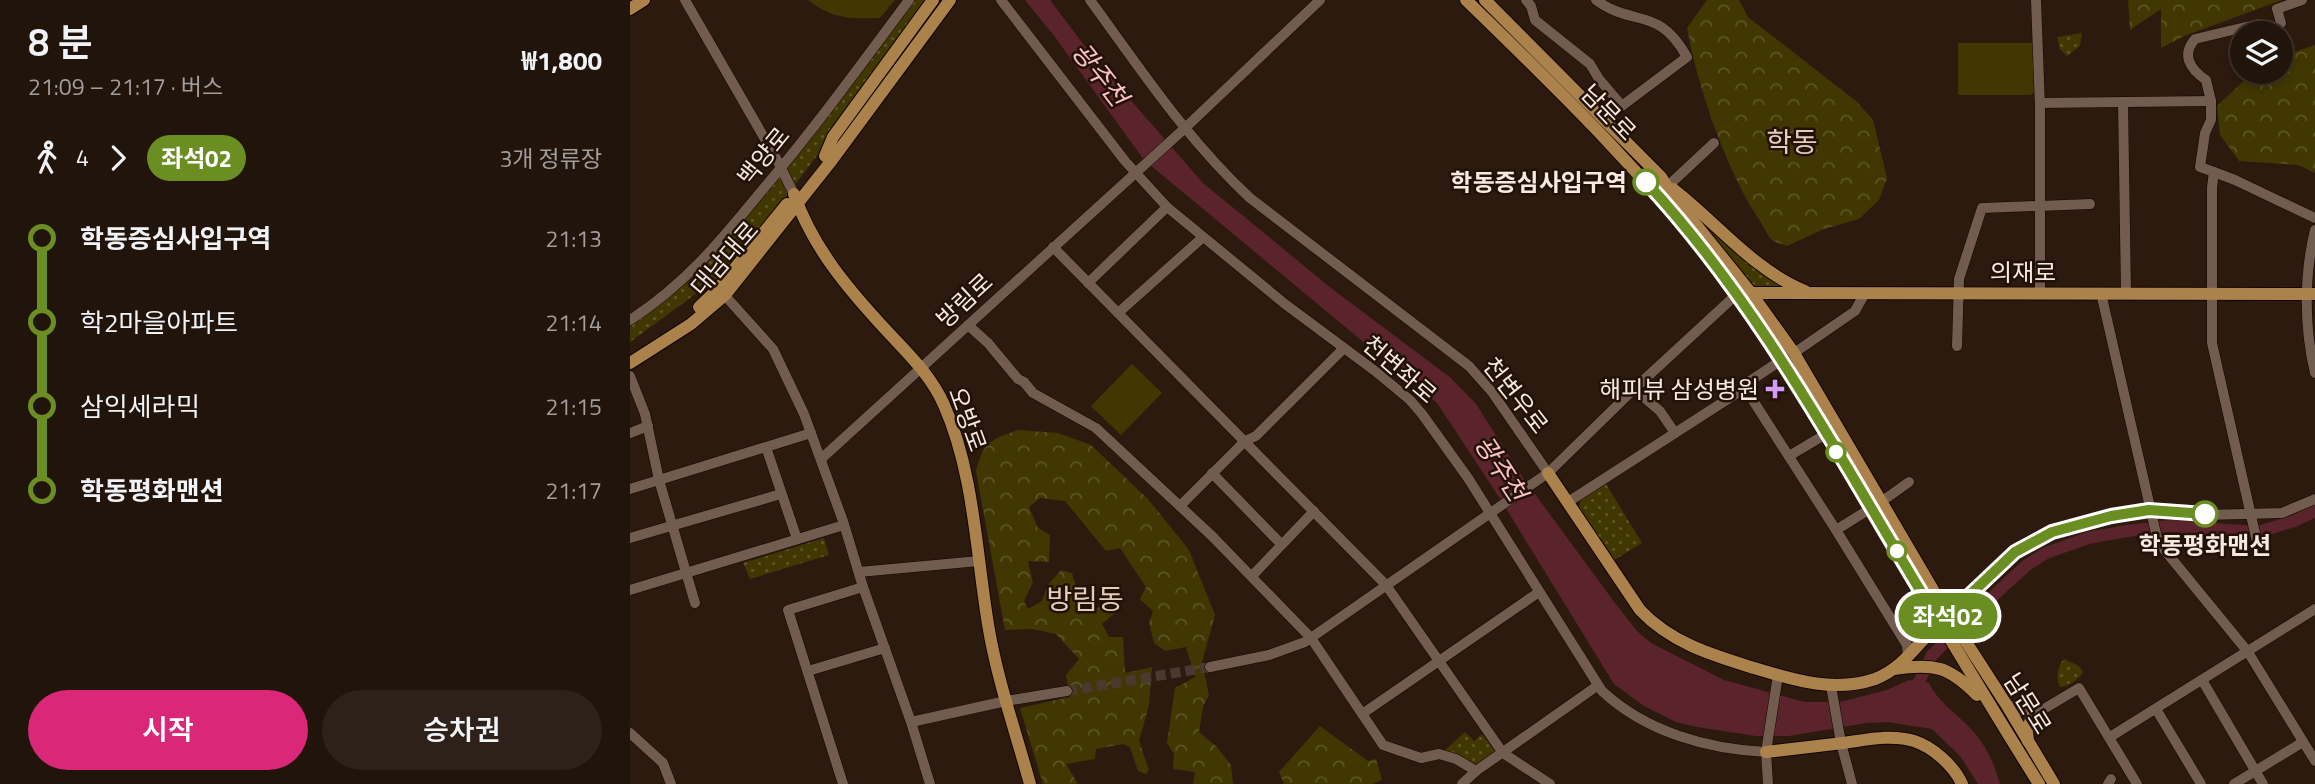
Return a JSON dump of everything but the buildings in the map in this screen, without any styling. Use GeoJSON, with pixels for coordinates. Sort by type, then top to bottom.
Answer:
{"type":"FeatureCollection","features":[{"type":"Feature","properties":{"kind":"main road"},"geometry":{"type":"LineString","coordinates":[[630,9],[644,0]]}},
{"type":"Feature","properties":{"kind":"main road","name":"대남대로"},"geometry":{"type":"LineString","coordinates":[[828,158],[833,137],[933,0]]}},
{"type":"Feature","properties":{"kind":"main road"},"geometry":{"type":"LineString","coordinates":[[895,68],[941,0]]}},
{"type":"Feature","properties":{"kind":"main road"},"geometry":{"type":"LineString","coordinates":[[895,68],[950,0]]}},
{"type":"Feature","properties":{"kind":"main road","name":"대남대로"},"geometry":{"type":"LineString","coordinates":[[828,158],[847,148],[960,0]]}},
{"type":"Feature","properties":{"kind":"main road","name":"남문로"},"geometry":{"type":"LineString","coordinates":[[1466,0],[1583,115],[1675,214],[1794,353],[1876,505],[1962,648],[1994,714],[2039,784]]}},
{"type":"Feature","properties":{"kind":"main road","name":"남문로"},"geometry":{"type":"LineString","coordinates":[[1485,0],[1665,181],[1672,195],[1744,293],[1780,361],[1826,434],[1876,505]]}},
{"type":"Feature","properties":{"kind":"main road","name":"대남대로"},"geometry":{"type":"LineString","coordinates":[[630,363],[691,324],[722,292],[895,68]]}},
{"type":"Feature","properties":{"kind":"main road"},"geometry":{"type":"LineString","coordinates":[[1583,115],[1586,111],[1593,117],[1602,118]]}},
{"type":"Feature","properties":{"kind":"main road"},"geometry":{"type":"LineString","coordinates":[[1665,181],[1758,265],[1783,282],[1811,293]]}},
{"type":"Feature","properties":{"kind":"main road","name":"오방로"},"geometry":{"type":"LineString","coordinates":[[796,199],[818,246],[836,272],[922,367],[943,402],[957,440],[991,643],[1030,784]]}},
{"type":"Feature","properties":{"kind":"main road","name":"대남대로"},"geometry":{"type":"LineString","coordinates":[[630,355],[662,336],[722,292]]}},
{"type":"Feature","properties":{"kind":"main road","name":"의재로"},"geometry":{"type":"LineString","coordinates":[[1744,293],[2312,294]]}},
{"type":"Feature","properties":{"kind":"main road","name":"천변우로"},"geometry":{"type":"LineString","coordinates":[[1548,473],[1633,601],[1656,625],[1694,647],[1777,681],[1832,692],[1863,682],[1912,661],[1944,619]]}},
{"type":"Feature","properties":{"kind":"main road","name":"남문로"},"geometry":{"type":"LineString","coordinates":[[1962,648],[2006,704],[2054,784]]}},
{"type":"Feature","properties":{"kind":"main road"},"geometry":{"type":"LineString","coordinates":[[1912,661],[1959,677],[1994,714]]}},
{"type":"Feature","properties":{"kind":"main road"},"geometry":{"type":"LineString","coordinates":[[2028,741],[2027,732],[2032,716]]}},
{"type":"Feature","properties":{"kind":"main road","name":"천변좌로"},"geometry":{"type":"LineString","coordinates":[[1767,749],[1840,739],[1891,738],[1914,741],[1937,755],[1962,784]]}},
{"type":"Feature","properties":{"kind":"street"},"geometry":{"type":"LineString","coordinates":[[685,0],[782,167],[796,199]]}},
{"type":"Feature","properties":{"kind":"street","name":"백양로"},"geometry":{"type":"LineString","coordinates":[[630,320],[674,288],[697,267],[782,167],[909,0]]}},
{"type":"Feature","properties":{"kind":"street","name":"천변좌로"},"geometry":{"type":"LineString","coordinates":[[1001,0],[1135,172],[1167,207],[1202,238],[1410,400],[1423,414],[1491,513],[1598,686],[1626,712],[1641,721],[1710,746],[1767,749]]}},
{"type":"Feature","properties":{"kind":"street","name":"천변우로"},"geometry":{"type":"LineString","coordinates":[[1090,0],[1217,168],[1250,198],[1478,374],[1548,473]]}},
{"type":"Feature","properties":{"kind":"street","name":"방림로"},"geometry":{"type":"LineString","coordinates":[[821,459],[1185,128],[1320,0]]}},
{"type":"Feature","properties":{"kind":"street"},"geometry":{"type":"LineString","coordinates":[[1527,0],[1535,20],[1590,64],[1622,106]]}},
{"type":"Feature","properties":{"kind":"street"},"geometry":{"type":"LineString","coordinates":[[1596,0],[1612,9],[1665,27],[1688,57],[1602,118]]}},
{"type":"Feature","properties":{"kind":"street"},"geometry":{"type":"LineString","coordinates":[[2036,0],[2040,103],[2040,293]]}},
{"type":"Feature","properties":{"kind":"street"},"geometry":{"type":"LineString","coordinates":[[2280,21],[2277,9],[2302,0]]}},
{"type":"Feature","properties":{"kind":"street"},"geometry":{"type":"LineString","coordinates":[[2230,31],[2192,41],[2187,57],[2190,65],[2206,80],[2211,101],[2211,120],[2205,133],[2200,167],[2235,180],[2315,218]]}},
{"type":"Feature","properties":{"kind":"street"},"geometry":{"type":"LineString","coordinates":[[2040,103],[2211,101]]}},
{"type":"Feature","properties":{"kind":"street"},"geometry":{"type":"LineString","coordinates":[[2123,102],[2126,293]]}},
{"type":"Feature","properties":{"kind":"street"},"geometry":{"type":"LineString","coordinates":[[1665,181],[1714,143]]}},
{"type":"Feature","properties":{"kind":"street"},"geometry":{"type":"LineString","coordinates":[[2214,172],[2214,354],[2257,542]]}},
{"type":"Feature","properties":{"kind":"street"},"geometry":{"type":"LineString","coordinates":[[1957,346],[1959,279],[1982,208],[2090,204]]}},
{"type":"Feature","properties":{"kind":"street"},"geometry":{"type":"LineString","coordinates":[[1088,283],[1167,207]]}},
{"type":"Feature","properties":{"kind":"street"},"geometry":{"type":"LineString","coordinates":[[2315,230],[2309,254],[2312,294],[2308,328],[2315,373]]}},
{"type":"Feature","properties":{"kind":"street"},"geometry":{"type":"LineString","coordinates":[[1118,313],[1202,238]]}},
{"type":"Feature","properties":{"kind":"street"},"geometry":{"type":"LineString","coordinates":[[1053,247],[1386,585],[1503,753],[1550,784]]}},
{"type":"Feature","properties":{"kind":"street"},"geometry":{"type":"LineString","coordinates":[[722,292],[777,355],[811,433],[930,784]]}},
{"type":"Feature","properties":{"kind":"street"},"geometry":{"type":"LineString","coordinates":[[1210,667],[1287,651],[1311,638],[1491,513],[1548,473],[1634,388],[1744,293]]}},
{"type":"Feature","properties":{"kind":"street"},"geometry":{"type":"LineString","coordinates":[[1794,353],[1856,311],[1865,293]]}},
{"type":"Feature","properties":{"kind":"street"},"geometry":{"type":"LineString","coordinates":[[2101,293],[2158,542],[2248,652],[2315,761]]}},
{"type":"Feature","properties":{"kind":"street"},"geometry":{"type":"LineString","coordinates":[[968,325],[1033,393],[1097,428],[1252,576],[1311,638],[1383,745],[1421,758],[1439,754],[1456,759],[1476,771]]}},
{"type":"Feature","properties":{"kind":"street"},"geometry":{"type":"LineString","coordinates":[[1180,506],[1245,441],[1256,436],[1344,348]]}},
{"type":"Feature","properties":{"kind":"street"},"geometry":{"type":"LineString","coordinates":[[1568,502],[1745,388],[1750,381],[1780,361]]}},
{"type":"Feature","properties":{"kind":"street"},"geometry":{"type":"LineString","coordinates":[[630,376],[648,426],[659,480],[695,603]]}},
{"type":"Feature","properties":{"kind":"street"},"geometry":{"type":"LineString","coordinates":[[1634,388],[1660,411],[1675,433]]}},
{"type":"Feature","properties":{"kind":"street"},"geometry":{"type":"LineString","coordinates":[[1745,388],[1908,645],[1912,661]]}},
{"type":"Feature","properties":{"kind":"street"},"geometry":{"type":"LineString","coordinates":[[630,433],[648,426]]}},
{"type":"Feature","properties":{"kind":"street"},"geometry":{"type":"LineString","coordinates":[[630,489],[811,433]]}},
{"type":"Feature","properties":{"kind":"street"},"geometry":{"type":"LineString","coordinates":[[1789,456],[1826,434]]}},
{"type":"Feature","properties":{"kind":"street"},"geometry":{"type":"LineString","coordinates":[[766,447],[797,539]]}},
{"type":"Feature","properties":{"kind":"street"},"geometry":{"type":"LineString","coordinates":[[1212,474],[1282,544]]}},
{"type":"Feature","properties":{"kind":"street"},"geometry":{"type":"LineString","coordinates":[[1836,530],[1909,482]]}},
{"type":"Feature","properties":{"kind":"street"},"geometry":{"type":"LineString","coordinates":[[630,538],[781,494]]}},
{"type":"Feature","properties":{"kind":"street"},"geometry":{"type":"LineString","coordinates":[[1944,619],[2015,552],[2067,526],[2149,510],[2205,514],[2282,513],[2315,499]]}},
{"type":"Feature","properties":{"kind":"street"},"geometry":{"type":"LineString","coordinates":[[1252,576],[1314,511]]}},
{"type":"Feature","properties":{"kind":"street"},"geometry":{"type":"LineString","coordinates":[[630,590],[844,525]]}},
{"type":"Feature","properties":{"kind":"street"},"geometry":{"type":"LineString","coordinates":[[859,572],[979,561]]}},
{"type":"Feature","properties":{"kind":"street"},"geometry":{"type":"LineString","coordinates":[[843,784],[788,610],[863,587]]}},
{"type":"Feature","properties":{"kind":"street"},"geometry":{"type":"LineString","coordinates":[[1362,714],[1539,592]]}},
{"type":"Feature","properties":{"kind":"street"},"geometry":{"type":"LineString","coordinates":[[2110,737],[2312,611],[2315,623]]}},
{"type":"Feature","properties":{"kind":"street"},"geometry":{"type":"LineString","coordinates":[[808,671],[885,648]]}},
{"type":"Feature","properties":{"kind":"street"},"geometry":{"type":"LineString","coordinates":[[2202,680],[2263,784]]}},
{"type":"Feature","properties":{"kind":"street"},"geometry":{"type":"LineString","coordinates":[[1768,784],[1767,749],[1777,681]]}},
{"type":"Feature","properties":{"kind":"street"},"geometry":{"type":"LineString","coordinates":[[1462,784],[1476,771],[1598,686]]}},
{"type":"Feature","properties":{"kind":"street"},"geometry":{"type":"LineString","coordinates":[[2006,704],[2032,716],[2079,688],[2137,784]]}},
{"type":"Feature","properties":{"kind":"street"},"geometry":{"type":"LineString","coordinates":[[911,722],[1067,691]]}},
{"type":"Feature","properties":{"kind":"street"},"geometry":{"type":"LineString","coordinates":[[1832,692],[1840,739],[1852,784]]}},
{"type":"Feature","properties":{"kind":"street"},"geometry":{"type":"LineString","coordinates":[[2156,709],[2201,784]]}},
{"type":"Feature","properties":{"kind":"street"},"geometry":{"type":"LineString","coordinates":[[630,733],[663,763],[671,784]]}},
{"type":"Feature","properties":{"kind":"street"},"geometry":{"type":"LineString","coordinates":[[2234,784],[2303,743]]}},
{"type":"Feature","properties":{"kind":"green space"},"geometry":{"type":"Polygon","coordinates":[[[808,0],[895,0],[880,18],[850,18],[825,11],[808,0]]]}},
{"type":"Feature","properties":{"kind":"green space"},"geometry":{"type":"Polygon","coordinates":[[[909,0],[929,0],[871,83],[727,271],[630,342],[630,324],[686,283],[708,262],[909,0]]]}},
{"type":"Feature","properties":{"kind":"green space"},"geometry":{"type":"Polygon","coordinates":[[[1707,0],[1739,0],[1748,17],[1856,101],[1873,120],[1887,178],[1879,200],[1859,219],[1824,229],[1787,246],[1769,236],[1736,179],[1715,128],[1698,75],[1687,28],[1707,0]]]}},
{"type":"Feature","properties":{"kind":"green space"},"geometry":{"type":"Polygon","coordinates":[[[2128,0],[2282,0],[2184,36],[2161,48],[2161,9],[2130,30],[2128,0]]]}},
{"type":"Feature","properties":{"kind":"green space"},"geometry":{"type":"Polygon","coordinates":[[[2082,33],[2080,46],[2067,56],[2060,49],[2057,37],[2082,33]]]}},
{"type":"Feature","properties":{"kind":"green space"},"geometry":{"type":"Polygon","coordinates":[[[1958,43],[2035,43],[2035,91],[2031,95],[1958,95],[1958,43]]]}},
{"type":"Feature","properties":{"kind":"green space"},"geometry":{"type":"Polygon","coordinates":[[[2315,45],[2315,173],[2298,165],[2239,161],[2220,135],[2217,106],[2240,84],[2293,84],[2293,53],[2315,45]]]}},
{"type":"Feature","properties":{"kind":"green space"},"geometry":{"type":"Polygon","coordinates":[[[1702,222],[1799,292],[1750,287],[1702,222]]]}},
{"type":"Feature","properties":{"kind":"green space"},"geometry":{"type":"Polygon","coordinates":[[[1132,364],[1162,393],[1121,435],[1091,406],[1132,364]]]}},
{"type":"Feature","properties":{"kind":"green space"},"geometry":{"type":"Polygon","coordinates":[[[1018,430],[1058,433],[1091,445],[1148,499],[1189,550],[1215,615],[1202,662],[1209,695],[1203,707],[1199,732],[1217,747],[1231,765],[1233,784],[1193,784],[1195,772],[1173,769],[1174,754],[1167,743],[1175,688],[1195,677],[1186,647],[1165,651],[1154,643],[1149,623],[1153,611],[1140,599],[1146,587],[1120,548],[1106,551],[1065,501],[1040,498],[1029,507],[1038,528],[1050,535],[1049,562],[1028,561],[1033,582],[1024,601],[1028,609],[1042,601],[1048,585],[1061,570],[1072,573],[1078,595],[1092,612],[1109,600],[1121,608],[1102,624],[1109,637],[1123,637],[1125,673],[1152,667],[1149,705],[1139,741],[1149,770],[1146,774],[1138,771],[1130,747],[1123,744],[1096,749],[1095,759],[1066,764],[1078,784],[1043,784],[1020,708],[1070,697],[1066,675],[1079,659],[1056,634],[1032,629],[1005,630],[976,471],[985,447],[1001,436],[1018,430]]]}},
{"type":"Feature","properties":{"kind":"green space"},"geometry":{"type":"Polygon","coordinates":[[[1606,484],[1642,543],[1614,560],[1579,507],[1581,499],[1606,484]]]}},
{"type":"Feature","properties":{"kind":"green space"},"geometry":{"type":"Polygon","coordinates":[[[824,538],[829,555],[750,579],[743,563],[824,538]]]}},
{"type":"Feature","properties":{"kind":"green space"},"geometry":{"type":"Polygon","coordinates":[[[2064,659],[2079,666],[2083,672],[2073,682],[2060,687],[2058,672],[2064,659]]]}},
{"type":"Feature","properties":{"kind":"green space"},"geometry":{"type":"Polygon","coordinates":[[[1320,726],[1368,761],[1376,759],[1382,780],[1372,784],[1284,784],[1279,772],[1320,726]]]}},
{"type":"Feature","properties":{"kind":"green space"},"geometry":{"type":"Polygon","coordinates":[[[1465,732],[1474,741],[1482,734],[1494,749],[1495,754],[1478,767],[1459,755],[1444,751],[1465,732]]]}},
{"type":"Feature","properties":{"kind":"water","name":"광주천"},"geometry":{"type":"Polygon","coordinates":[[[1025,0],[1050,0],[1093,57],[1203,183],[1331,288],[1451,378],[1476,404],[1524,479],[1615,603],[1637,631],[1651,643],[1724,680],[1805,702],[1840,702],[1887,690],[1909,680],[1929,683],[1942,701],[1980,739],[2000,784],[1978,784],[1960,756],[1932,729],[1888,722],[1789,736],[1756,736],[1676,722],[1644,706],[1614,684],[1499,497],[1437,403],[1144,160],[1025,0]]]}},
{"type":"Feature","properties":{"kind":"waterway"},"geometry":{"type":"LineString","coordinates":[[1910,694],[1915,690],[1932,655],[2027,565],[2046,553],[2088,538],[2170,526],[2258,532],[2294,521],[2315,511]]}},
{"type":"Feature","properties":{"kind":"tunnel"},"geometry":{"type":"LineString","coordinates":[[1067,691],[1210,667]]}},
{"type":"Feature","properties":{"kind":"bus line","name":"좌석02"},"geometry":{"type":"LineString","coordinates":[[1646,182],[1675,214],[1753,317],[1940,623],[2015,552],[2052,532],[2111,516],[2149,510],[2205,514]]}},
{"type":"Feature","properties":{"kind":"place","name":"학동증심사입구역"},"geometry":{"type":"Point","coordinates":[1646,182]}},
{"type":"Feature","properties":{"kind":"place","name":"해피뷰 삼성병원"},"geometry":{"type":"Point","coordinates":[1775,389]}},
{"type":"Feature","properties":{"kind":"place","name":"학동평화맨션"},"geometry":{"type":"Point","coordinates":[2205,514]}},
{"type":"Feature","properties":{"kind":"district","name":"학동"},"geometry":{"type":"Point","coordinates":[1792,141]}},
{"type":"Feature","properties":{"kind":"district","name":"방림동"},"geometry":{"type":"Point","coordinates":[1085,598]}}]}
